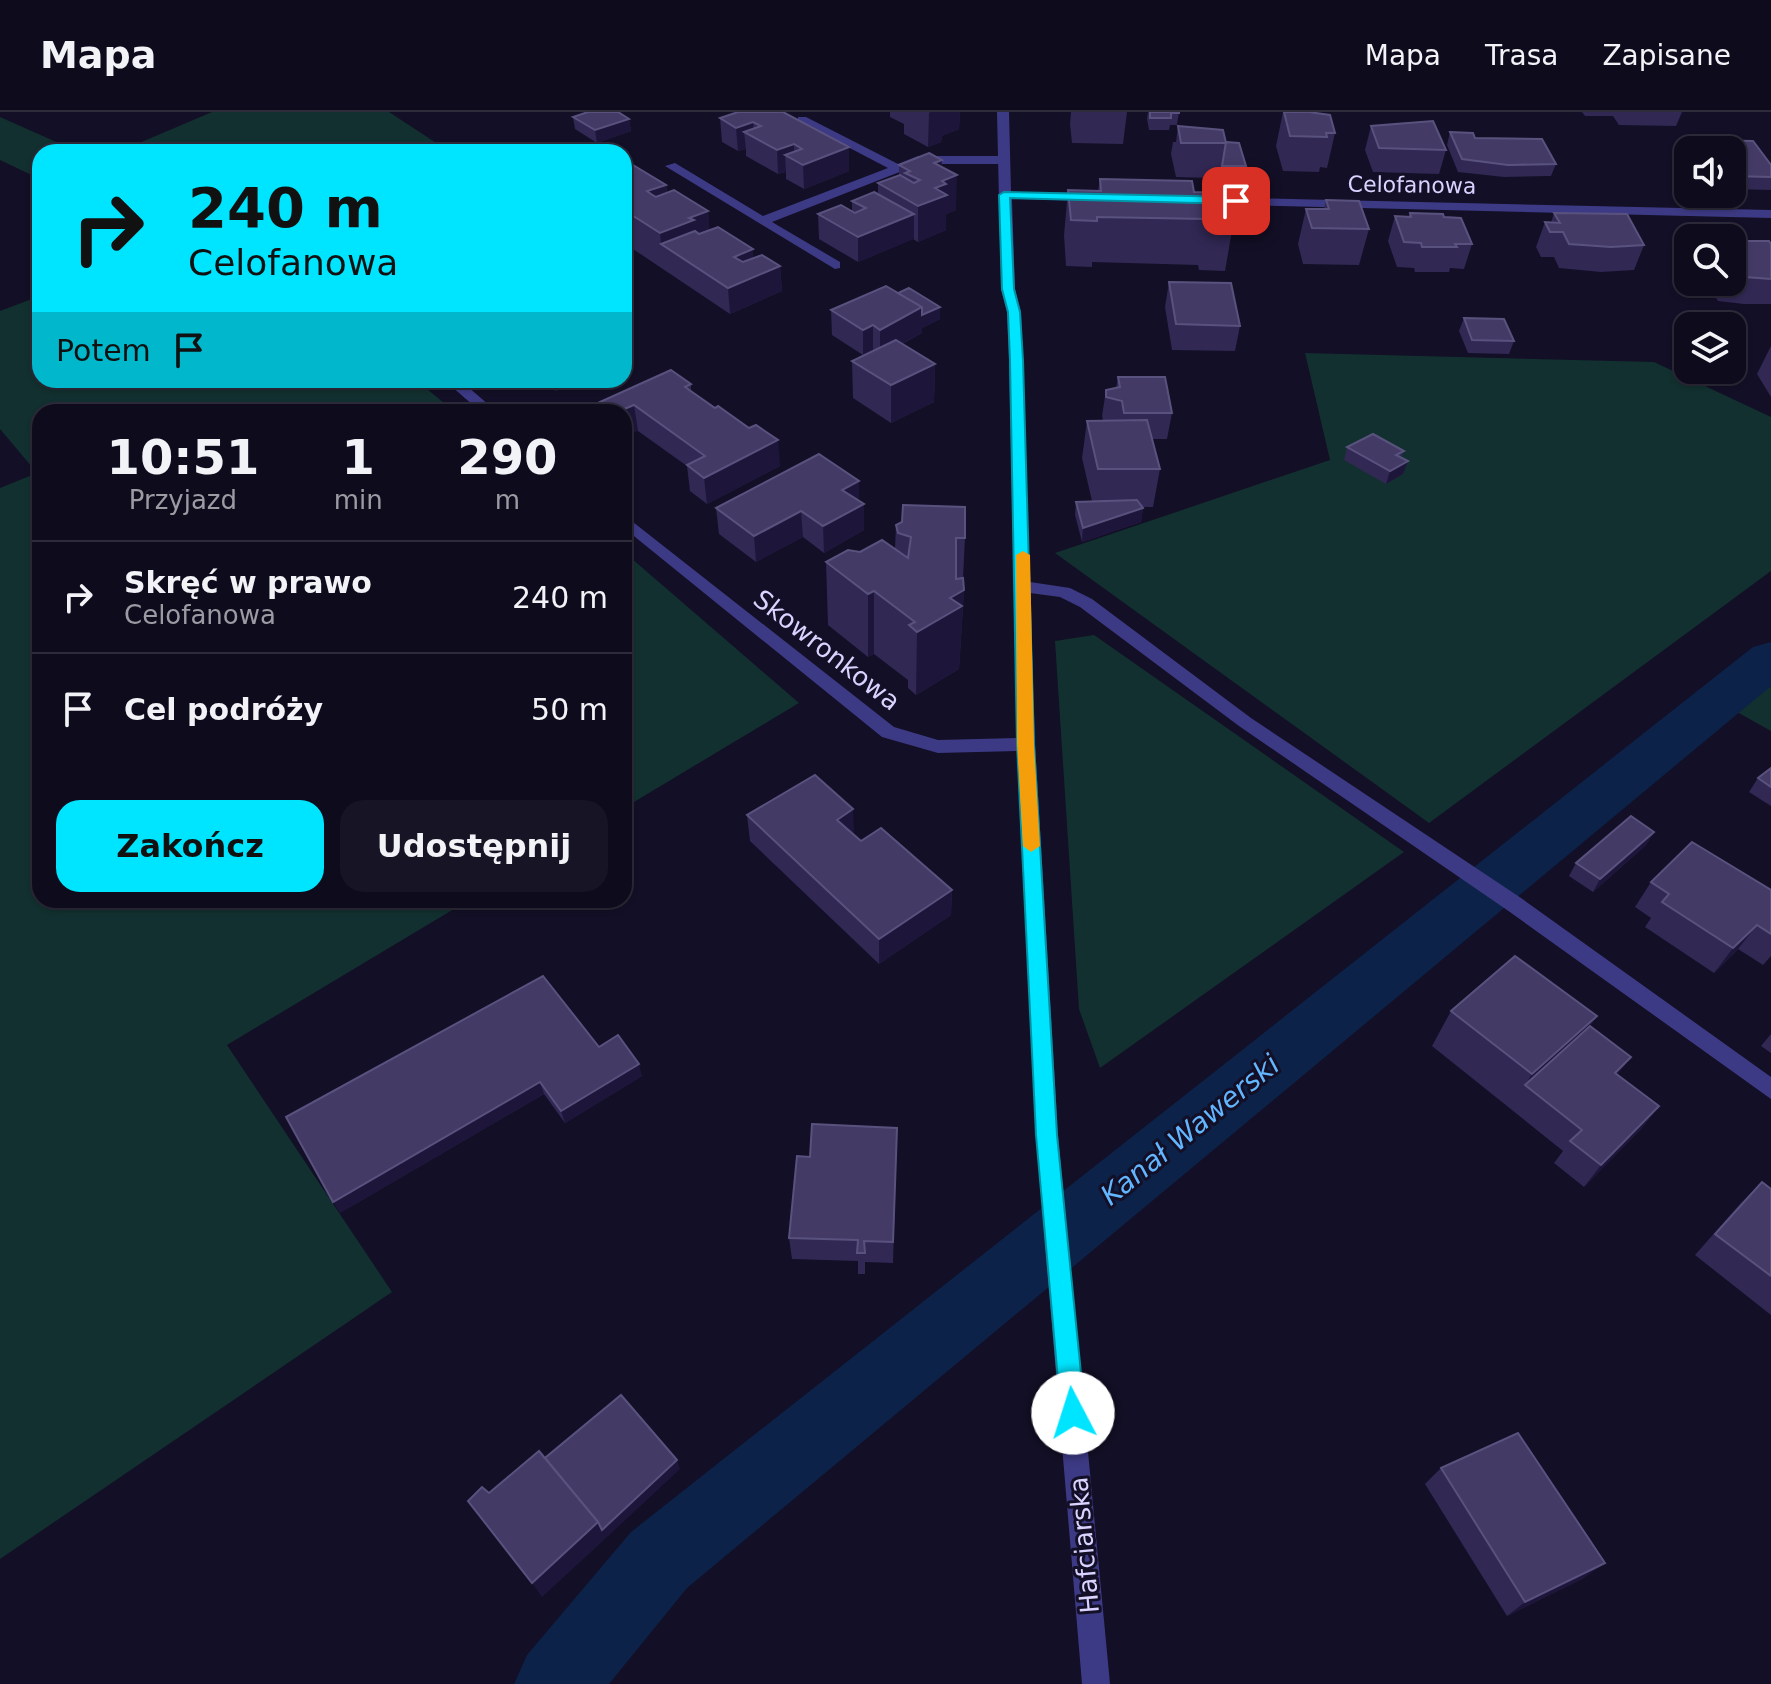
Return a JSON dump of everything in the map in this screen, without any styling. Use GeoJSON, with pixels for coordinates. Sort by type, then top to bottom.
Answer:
{"type":"FeatureCollection","features":[{"type":"Feature","properties":{"kind":"street","name":"Hafciarska"},"geometry":{"type":"LineString","coordinates":[[1003,112],[1008,289],[1014,312],[1026,744],[1047,1135],[1096,1684]]}},
{"type":"Feature","properties":{"kind":"street"},"geometry":{"type":"LineString","coordinates":[[802,119],[897,168]]}},
{"type":"Feature","properties":{"kind":"street"},"geometry":{"type":"LineString","coordinates":[[762,221],[918,160],[1004,160]]}},
{"type":"Feature","properties":{"kind":"street"},"geometry":{"type":"LineString","coordinates":[[671,166],[835,265]]}},
{"type":"Feature","properties":{"kind":"street"},"geometry":{"type":"LineString","coordinates":[[1004,195],[1110,198]]}},
{"type":"Feature","properties":{"kind":"street","name":"Celofanowa"},"geometry":{"type":"LineString","coordinates":[[1189,200],[1771,214]]}},
{"type":"Feature","properties":{"kind":"street"},"geometry":{"type":"LineString","coordinates":[[461,388],[480,404]]}},
{"type":"Feature","properties":{"kind":"street","name":"Skowronkowa"},"geometry":{"type":"LineString","coordinates":[[632,526],[888,732],[904,740],[959,749],[1026,744]]}},
{"type":"Feature","properties":{"kind":"street"},"geometry":{"type":"LineString","coordinates":[[1024,587],[1064,592],[1086,603],[1245,722],[1514,904],[1771,1089]]}},
{"type":"Feature","properties":{"kind":"green space"},"geometry":{"type":"Polygon","coordinates":[[[212,112],[389,112],[438,144],[137,144],[212,112]]]}},
{"type":"Feature","properties":{"kind":"green space"},"geometry":{"type":"Polygon","coordinates":[[[0,117],[61,144],[32,144],[32,175],[0,160],[0,117]]]}},
{"type":"Feature","properties":{"kind":"green space"},"geometry":{"type":"Polygon","coordinates":[[[32,299],[32,388],[426,388],[445,404],[32,404],[32,467],[0,429],[0,311],[32,299]]]}},
{"type":"Feature","properties":{"kind":"green space"},"geometry":{"type":"Polygon","coordinates":[[[1305,353],[1654,362],[1674,371],[1674,384],[1701,384],[1771,417],[1771,571],[1429,823],[1055,553],[1330,460],[1305,353]]]}},
{"type":"Feature","properties":{"kind":"green space"},"geometry":{"type":"Polygon","coordinates":[[[32,475],[32,908],[456,908],[227,1045],[392,1292],[0,1559],[0,488],[32,475]]]}},
{"type":"Feature","properties":{"kind":"green space"},"geometry":{"type":"Polygon","coordinates":[[[632,559],[799,703],[632,803],[632,559]]]}},
{"type":"Feature","properties":{"kind":"green space"},"geometry":{"type":"Polygon","coordinates":[[[1094,635],[1404,852],[1100,1068],[1079,1009],[1055,641],[1094,635]]]}},
{"type":"Feature","properties":{"kind":"green space"},"geometry":{"type":"Polygon","coordinates":[[[1771,686],[1771,731],[1737,712],[1771,686]]]}},
{"type":"Feature","properties":{"kind":"building"},"geometry":{"type":"Polygon","coordinates":[[[588,112],[618,112],[629,119],[595,130],[573,117],[588,112]]]}},
{"type":"Feature","properties":{"kind":"building"},"geometry":{"type":"Polygon","coordinates":[[[738,112],[783,112],[849,147],[803,165],[785,155],[802,149],[794,144],[777,150],[744,132],[761,126],[753,122],[736,128],[720,118],[738,112]]]}},
{"type":"Feature","properties":{"kind":"building"},"geometry":{"type":"Polygon","coordinates":[[[1150,112],[1179,113],[1171,113],[1171,118],[1150,118],[1150,112]]]}},
{"type":"Feature","properties":{"kind":"building"},"geometry":{"type":"Polygon","coordinates":[[[1284,112],[1330,115],[1335,133],[1326,133],[1327,137],[1290,136],[1284,112]]]}},
{"type":"Feature","properties":{"kind":"building"},"geometry":{"type":"Polygon","coordinates":[[[1433,121],[1446,150],[1379,148],[1371,126],[1433,121]]]}},
{"type":"Feature","properties":{"kind":"building"},"geometry":{"type":"Polygon","coordinates":[[[1178,126],[1223,130],[1226,143],[1181,143],[1178,126]]]}},
{"type":"Feature","properties":{"kind":"building"},"geometry":{"type":"Polygon","coordinates":[[[1450,132],[1473,133],[1475,138],[1542,139],[1556,164],[1508,165],[1462,159],[1450,132]]]}},
{"type":"Feature","properties":{"kind":"building"},"geometry":{"type":"Polygon","coordinates":[[[1746,141],[1753,141],[1771,165],[1771,177],[1746,176],[1746,141]]]}},
{"type":"Feature","properties":{"kind":"building"},"geometry":{"type":"Polygon","coordinates":[[[1226,142],[1239,143],[1246,166],[1222,166],[1226,142]]]}},
{"type":"Feature","properties":{"kind":"building"},"geometry":{"type":"Polygon","coordinates":[[[929,153],[942,160],[934,163],[957,175],[942,181],[946,184],[935,188],[947,195],[918,206],[878,183],[900,175],[914,183],[920,180],[905,173],[910,171],[899,165],[929,153]]]}},
{"type":"Feature","properties":{"kind":"building"},"geometry":{"type":"Polygon","coordinates":[[[632,165],[666,185],[647,191],[651,194],[656,197],[674,190],[708,211],[660,233],[632,215],[632,165]]]}},
{"type":"Feature","properties":{"kind":"building"},"geometry":{"type":"Polygon","coordinates":[[[1100,179],[1192,181],[1194,192],[1227,193],[1233,225],[1207,225],[1206,219],[1097,217],[1097,221],[1071,220],[1068,190],[1101,191],[1100,179]]]}},
{"type":"Feature","properties":{"kind":"building"},"geometry":{"type":"Polygon","coordinates":[[[874,192],[914,214],[858,237],[818,214],[841,205],[855,213],[866,208],[852,201],[874,192]]]}},
{"type":"Feature","properties":{"kind":"building"},"geometry":{"type":"Polygon","coordinates":[[[1326,200],[1359,201],[1369,229],[1312,228],[1306,209],[1329,209],[1326,200]]]}},
{"type":"Feature","properties":{"kind":"building"},"geometry":{"type":"Polygon","coordinates":[[[1410,213],[1461,218],[1472,244],[1422,247],[1421,243],[1404,242],[1395,216],[1411,217],[1410,213]]]}},
{"type":"Feature","properties":{"kind":"building"},"geometry":{"type":"Polygon","coordinates":[[[1554,213],[1627,214],[1644,245],[1611,247],[1569,244],[1563,232],[1550,232],[1545,222],[1560,223],[1554,213]]]}},
{"type":"Feature","properties":{"kind":"building"},"geometry":{"type":"Polygon","coordinates":[[[718,227],[753,249],[734,257],[743,262],[762,255],[780,266],[728,288],[661,244],[695,231],[699,234],[718,227]]]}},
{"type":"Feature","properties":{"kind":"building"},"geometry":{"type":"Polygon","coordinates":[[[1746,241],[1769,241],[1771,244],[1771,279],[1746,277],[1746,241]]]}},
{"type":"Feature","properties":{"kind":"building"},"geometry":{"type":"Polygon","coordinates":[[[1169,282],[1231,283],[1240,326],[1176,324],[1169,282]]]}},
{"type":"Feature","properties":{"kind":"building"},"geometry":{"type":"Polygon","coordinates":[[[886,286],[922,307],[880,330],[873,325],[863,330],[831,310],[886,286]]]}},
{"type":"Feature","properties":{"kind":"building"},"geometry":{"type":"Polygon","coordinates":[[[909,288],[940,307],[922,315],[922,307],[898,293],[909,288]]]}},
{"type":"Feature","properties":{"kind":"building"},"geometry":{"type":"Polygon","coordinates":[[[1464,318],[1504,319],[1514,341],[1472,340],[1464,318]]]}},
{"type":"Feature","properties":{"kind":"building"},"geometry":{"type":"Polygon","coordinates":[[[896,340],[935,364],[891,385],[852,361],[896,340]]]}},
{"type":"Feature","properties":{"kind":"building"},"geometry":{"type":"Polygon","coordinates":[[[671,370],[691,384],[685,387],[715,408],[718,406],[749,428],[756,425],[778,440],[704,478],[687,465],[705,456],[634,405],[600,402],[671,370]]]}},
{"type":"Feature","properties":{"kind":"building"},"geometry":{"type":"Polygon","coordinates":[[[1118,377],[1165,377],[1172,413],[1124,413],[1122,401],[1106,397],[1106,390],[1120,387],[1118,377]]]}},
{"type":"Feature","properties":{"kind":"building"},"geometry":{"type":"Polygon","coordinates":[[[1147,420],[1160,469],[1098,469],[1087,421],[1147,420]]]}},
{"type":"Feature","properties":{"kind":"building"},"geometry":{"type":"Polygon","coordinates":[[[1373,434],[1404,451],[1396,455],[1408,461],[1390,471],[1347,447],[1373,434]]]}},
{"type":"Feature","properties":{"kind":"building"},"geometry":{"type":"Polygon","coordinates":[[[819,454],[859,481],[842,490],[864,504],[823,526],[801,511],[754,536],[716,508],[819,454]]]}},
{"type":"Feature","properties":{"kind":"building"},"geometry":{"type":"Polygon","coordinates":[[[1137,500],[1143,508],[1083,528],[1076,502],[1137,500]]]}},
{"type":"Feature","properties":{"kind":"building"},"geometry":{"type":"Polygon","coordinates":[[[903,505],[965,507],[965,538],[956,538],[956,579],[963,578],[964,590],[950,598],[962,606],[917,632],[909,625],[915,622],[874,591],[868,594],[826,562],[848,550],[860,552],[882,540],[908,558],[911,537],[898,533],[896,525],[902,522],[903,505]]]}},
{"type":"Feature","properties":{"kind":"building"},"geometry":{"type":"Polygon","coordinates":[[[1771,768],[1771,787],[1758,778],[1771,768]]]}},
{"type":"Feature","properties":{"kind":"building"},"geometry":{"type":"Polygon","coordinates":[[[815,775],[853,809],[837,820],[861,841],[881,828],[952,890],[879,939],[747,815],[815,775]]]}},
{"type":"Feature","properties":{"kind":"building"},"geometry":{"type":"Polygon","coordinates":[[[1631,816],[1654,832],[1600,879],[1576,863],[1631,816]]]}},
{"type":"Feature","properties":{"kind":"building"},"geometry":{"type":"Polygon","coordinates":[[[1692,842],[1771,890],[1771,934],[1757,925],[1733,948],[1662,902],[1669,894],[1651,882],[1692,842]]]}},
{"type":"Feature","properties":{"kind":"building"},"geometry":{"type":"Polygon","coordinates":[[[1515,956],[1597,1016],[1532,1074],[1451,1011],[1515,956]]]}},
{"type":"Feature","properties":{"kind":"building"},"geometry":{"type":"Polygon","coordinates":[[[543,976],[599,1047],[618,1035],[639,1064],[561,1111],[540,1082],[333,1202],[286,1117],[543,976]]]}},
{"type":"Feature","properties":{"kind":"building"},"geometry":{"type":"Polygon","coordinates":[[[1590,1026],[1631,1057],[1615,1073],[1659,1106],[1601,1165],[1570,1141],[1582,1130],[1525,1085],[1590,1026]]]}},
{"type":"Feature","properties":{"kind":"building"},"geometry":{"type":"Polygon","coordinates":[[[812,1124],[897,1128],[893,1242],[864,1241],[865,1253],[857,1253],[858,1240],[789,1238],[797,1156],[810,1157],[812,1124]]]}},
{"type":"Feature","properties":{"kind":"building"},"geometry":{"type":"Polygon","coordinates":[[[1762,1182],[1771,1189],[1771,1276],[1715,1234],[1762,1182]]]}},
{"type":"Feature","properties":{"kind":"building"},"geometry":{"type":"Polygon","coordinates":[[[621,1395],[677,1460],[602,1530],[545,1458],[621,1395]]]}},
{"type":"Feature","properties":{"kind":"building"},"geometry":{"type":"Polygon","coordinates":[[[1518,1433],[1605,1563],[1525,1602],[1441,1468],[1518,1433]]]}},
{"type":"Feature","properties":{"kind":"building"},"geometry":{"type":"Polygon","coordinates":[[[539,1451],[598,1522],[532,1583],[468,1501],[482,1487],[489,1493],[539,1451]]]}},
{"type":"Feature","properties":{"kind":"waterway","name":"Kanał Wawerski"},"geometry":{"type":"LineString","coordinates":[[556,1684],[659,1560],[1771,659]]}},
{"type":"Feature","properties":{"kind":"slow traffic"},"geometry":{"type":"LineString","coordinates":[[1023,555],[1031,846]]}},
{"type":"Feature","properties":{"kind":"route"},"geometry":{"type":"LineString","coordinates":[[1073,1413],[1047,1135],[1026,744],[1014,312],[1008,289],[1004,195],[1236,201]]}}]}
